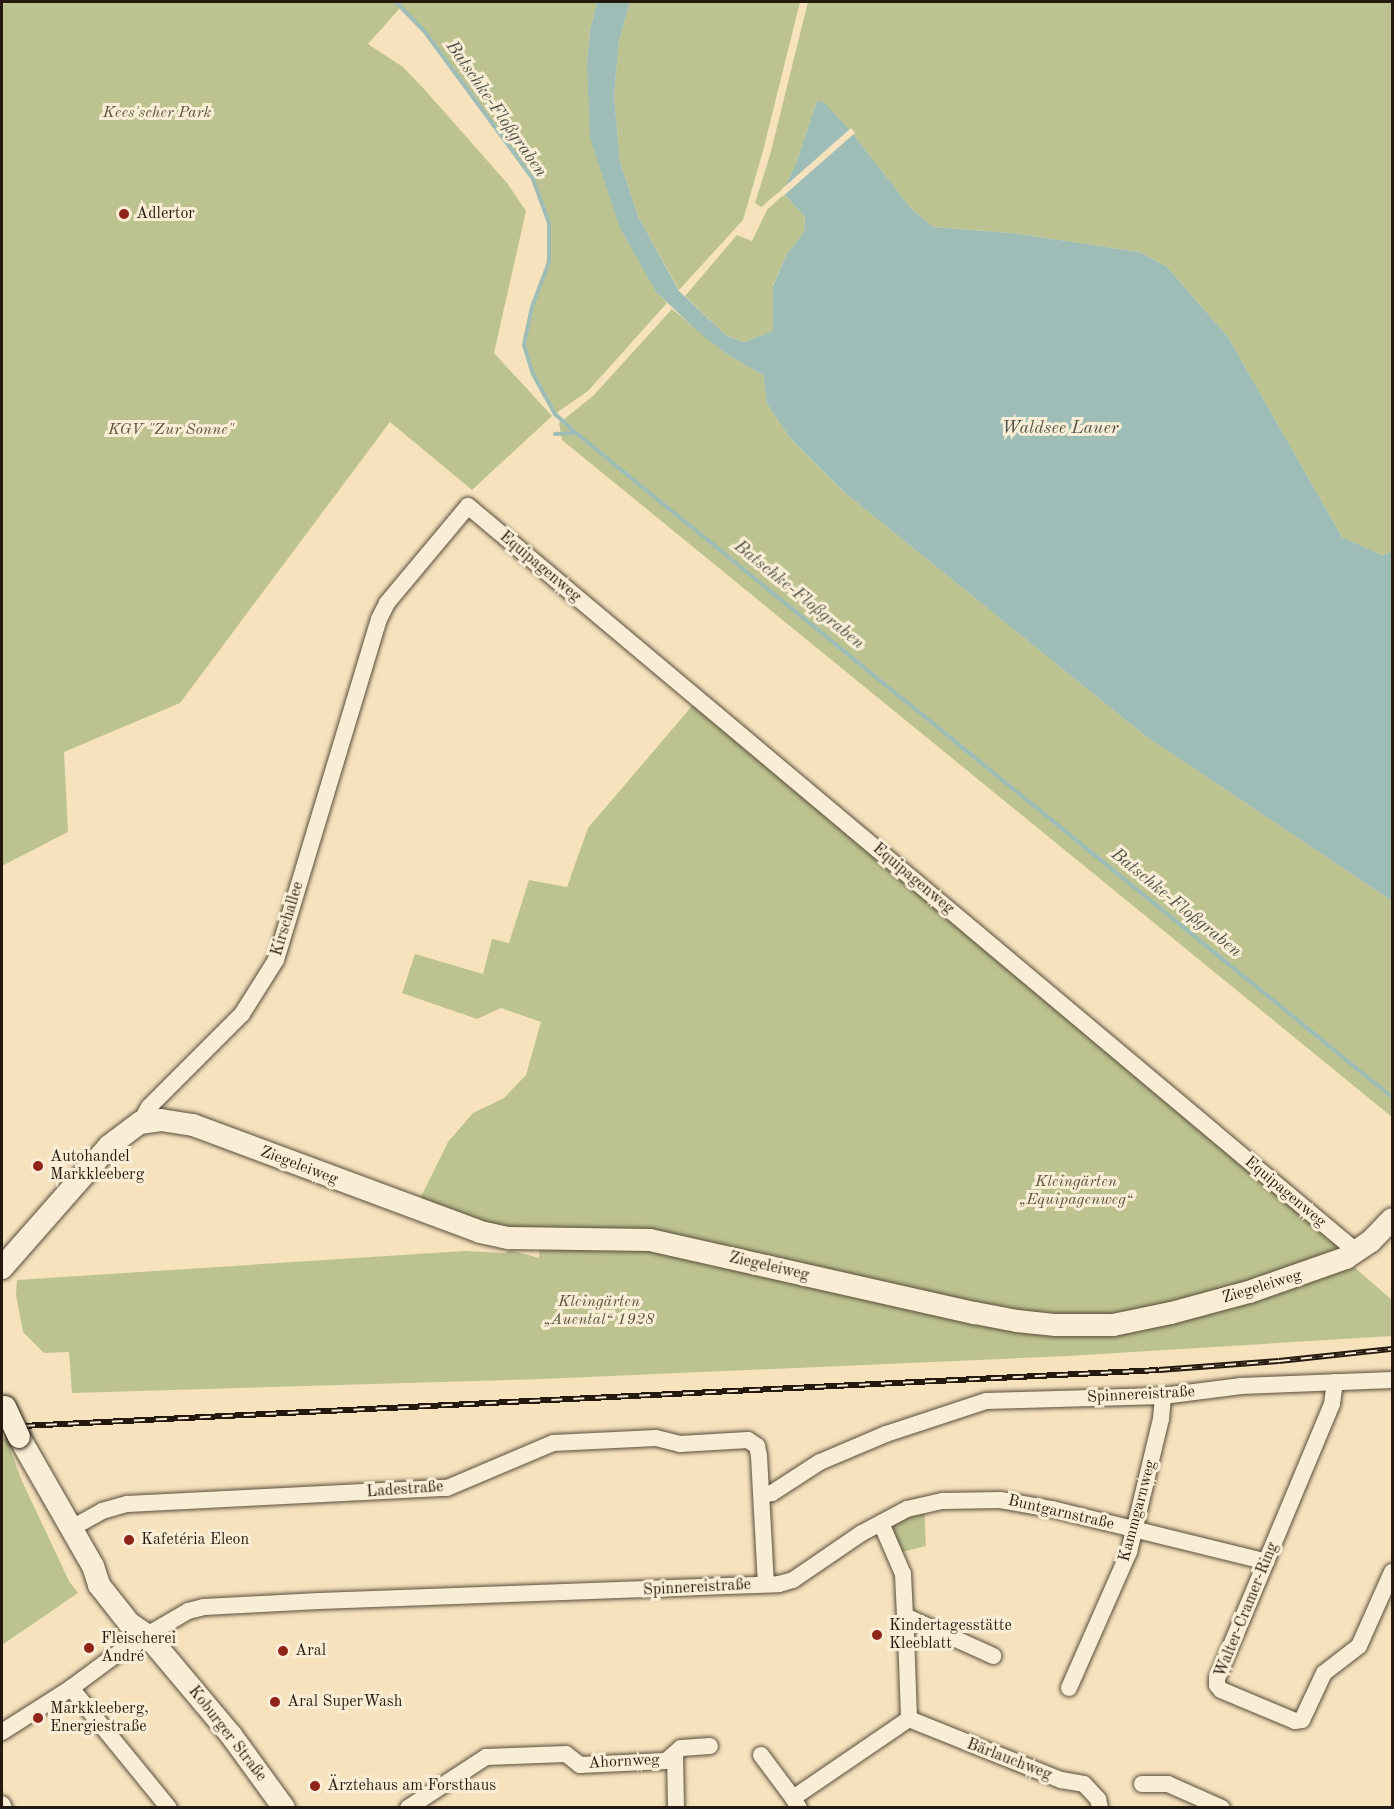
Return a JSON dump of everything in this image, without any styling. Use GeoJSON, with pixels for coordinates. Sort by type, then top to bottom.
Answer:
{"type":"FeatureCollection","features":[{"type":"Feature","properties":{"kind":"main road","name":"Ziegeleiweg"},"geometry":{"type":"LineString","coordinates":[[140,1123],[161,1120],[193,1125],[480,1232],[509,1238],[650,1240],[1017,1321],[1083,1326],[1142,1320],[1249,1292],[1334,1264],[1353,1254],[1392,1219]]}},
{"type":"Feature","properties":{"kind":"main road","name":"Kirschallee"},"geometry":{"type":"LineString","coordinates":[[2,1268],[96,1160],[140,1123]]}},
{"type":"Feature","properties":{"kind":"main road","name":"Koburger Straße"},"geometry":{"type":"LineString","coordinates":[[3,1404],[70,1529],[93,1566],[106,1574],[126,1599],[138,1615],[147,1635],[231,1735],[284,1808]]}},
{"type":"Feature","properties":{"kind":"street","name":"Kirschallee"},"geometry":{"type":"LineString","coordinates":[[140,1123],[149,1107],[242,1014],[276,960],[379,619],[387,603],[468,506]]}},
{"type":"Feature","properties":{"kind":"street","name":"Equipagenweg"},"geometry":{"type":"LineString","coordinates":[[468,506],[1351,1246],[1353,1254]]}},
{"type":"Feature","properties":{"kind":"street","name":"Spinnereistraße"},"geometry":{"type":"LineString","coordinates":[[2,1732],[71,1688],[172,1618],[204,1607],[766,1584],[762,1495],[772,1493],[820,1462],[886,1434],[986,1401],[1163,1396],[1242,1386],[1392,1380]]}},
{"type":"Feature","properties":{"kind":"street","name":"Walter-Cramer-Ring"},"geometry":{"type":"LineString","coordinates":[[1335,1382],[1332,1404],[1217,1679],[1217,1685],[1221,1690],[1295,1721],[1302,1720],[1307,1715],[1324,1673],[1359,1646],[1392,1572]]}},
{"type":"Feature","properties":{"kind":"street","name":"Kammgarnweg"},"geometry":{"type":"LineString","coordinates":[[1069,1688],[1118,1578],[1136,1531],[1161,1419],[1163,1396]]}},
{"type":"Feature","properties":{"kind":"street","name":"Ladestraße"},"geometry":{"type":"LineString","coordinates":[[70,1529],[102,1511],[127,1504],[447,1488],[498,1464],[553,1443],[656,1437],[680,1444],[748,1440],[757,1446],[762,1495]]}},
{"type":"Feature","properties":{"kind":"street","name":"Buntgarnstraße"},"geometry":{"type":"LineString","coordinates":[[766,1584],[793,1580],[907,1509],[943,1501],[1000,1500],[1052,1509],[1267,1562]]}},
{"type":"Feature","properties":{"kind":"street"},"geometry":{"type":"LineString","coordinates":[[882,1523],[903,1574],[905,1616],[993,1656]]}},
{"type":"Feature","properties":{"kind":"street"},"geometry":{"type":"LineString","coordinates":[[761,1755],[796,1803],[909,1719],[906,1633]]}},
{"type":"Feature","properties":{"kind":"street"},"geometry":{"type":"LineString","coordinates":[[71,1688],[169,1808]]}},
{"type":"Feature","properties":{"kind":"street","name":"Bärlauchweg"},"geometry":{"type":"LineString","coordinates":[[909,1719],[1061,1780],[1084,1784],[1098,1799],[1100,1808]]}},
{"type":"Feature","properties":{"kind":"street","name":"Ahornweg"},"geometry":{"type":"LineString","coordinates":[[408,1808],[431,1801],[486,1757],[566,1755],[580,1765],[666,1761],[681,1748],[710,1746]]}},
{"type":"Feature","properties":{"kind":"street"},"geometry":{"type":"LineString","coordinates":[[675,1754],[676,1808]]}},
{"type":"Feature","properties":{"kind":"street"},"geometry":{"type":"LineString","coordinates":[[1142,1784],[1168,1784],[1222,1808]]}},
{"type":"Feature","properties":{"kind":"green space","name":"KGV \"Zur Sonne\""},"geometry":{"type":"Polygon","coordinates":[[[2,2],[597,2],[590,30],[587,64],[656,292],[667,303],[588,391],[555,414],[533,374],[524,345],[532,307],[549,262],[548,223],[533,179],[425,32],[400,8],[368,44],[403,67],[425,90],[507,183],[526,211],[494,353],[552,416],[472,490],[390,422],[180,703],[64,752],[68,832],[2,866],[2,2]]]}},
{"type":"Feature","properties":{"kind":"green space"},"geometry":{"type":"Polygon","coordinates":[[[630,2],[800,2],[763,151],[743,220],[679,290],[638,216],[620,161],[614,96],[619,41],[630,2]]]}},
{"type":"Feature","properties":{"kind":"green space"},"geometry":{"type":"Polygon","coordinates":[[[808,2],[1392,2],[1392,552],[1382,555],[1342,537],[1228,337],[1167,267],[1140,252],[1013,233],[933,227],[910,207],[853,134],[817,101],[797,161],[785,187],[761,207],[755,203],[770,155],[808,2]]]}},
{"type":"Feature","properties":{"kind":"green space"},"geometry":{"type":"Polygon","coordinates":[[[784,194],[805,217],[804,232],[786,255],[773,285],[773,331],[744,342],[727,336],[685,296],[737,235],[752,241],[767,210],[784,194]]]}},
{"type":"Feature","properties":{"kind":"green space"},"geometry":{"type":"Polygon","coordinates":[[[672,309],[728,355],[763,375],[767,404],[790,438],[844,492],[1144,735],[1392,901],[1392,1117],[562,440],[559,423],[593,396],[672,309]]]}},
{"type":"Feature","properties":{"kind":"green space","name":"Kleingärten „Equipagenweg“"},"geometry":{"type":"Polygon","coordinates":[[[698,699],[1353,1254],[1083,1326],[650,1240],[545,1238],[415,1209],[448,1142],[473,1113],[504,1098],[526,1075],[541,1022],[501,1008],[477,1019],[402,993],[415,954],[483,974],[492,939],[509,943],[529,880],[567,887],[588,828],[698,699]]]}},
{"type":"Feature","properties":{"kind":"green space","name":"Kleingärten „Auental“ 1928"},"geometry":{"type":"Polygon","coordinates":[[[621,1245],[694,1257],[1027,1334],[1090,1335],[1353,1266],[1392,1300],[1392,1336],[1068,1356],[543,1379],[72,1393],[69,1352],[44,1353],[23,1332],[16,1295],[17,1280],[464,1251],[506,1253],[510,1250],[539,1258],[540,1248],[621,1245]]]}},
{"type":"Feature","properties":{"kind":"green space"},"geometry":{"type":"Polygon","coordinates":[[[6,1438],[22,1481],[69,1581],[78,1593],[2,1645],[2,1439],[6,1438]]]}},
{"type":"Feature","properties":{"kind":"green space"},"geometry":{"type":"Polygon","coordinates":[[[924,1505],[926,1546],[894,1554],[881,1523],[924,1505]]]}},
{"type":"Feature","properties":{"kind":"water","name":"Waldsee Lauer"},"geometry":{"type":"Polygon","coordinates":[[[597,2],[630,2],[619,41],[614,96],[620,161],[638,216],[679,291],[727,336],[744,342],[773,331],[773,286],[786,255],[804,232],[805,217],[784,194],[785,187],[797,161],[817,101],[824,102],[853,134],[910,207],[933,227],[1013,233],[1140,252],[1167,267],[1228,337],[1342,537],[1382,555],[1392,552],[1392,901],[1144,735],[844,492],[790,438],[767,404],[763,375],[728,355],[703,336],[656,292],[619,226],[590,138],[587,64],[590,30],[597,2]]]}},
{"type":"Feature","properties":{"kind":"pier"},"geometry":{"type":"Polygon","coordinates":[[[851,128],[855,133],[782,197],[782,189],[851,128]]]}},
{"type":"Feature","properties":{"kind":"waterway","name":"Batschke‐Floßgraben"},"geometry":{"type":"LineString","coordinates":[[396,2],[425,32],[533,179],[549,223],[549,262],[532,307],[524,345],[533,374],[555,414],[1392,1097]]}},
{"type":"Feature","properties":{"kind":"waterway"},"geometry":{"type":"LineString","coordinates":[[555,434],[575,433]]}},
{"type":"Feature","properties":{"kind":"railway"},"geometry":{"type":"LineString","coordinates":[[2,1427],[1159,1370],[1279,1361],[1392,1349]]}},
{"type":"Feature","properties":{"kind":"place","name":"Adlertor"},"geometry":{"type":"Point","coordinates":[124,214]}},
{"type":"Feature","properties":{"kind":"place","name":"Autohandel Markkleeberg"},"geometry":{"type":"Point","coordinates":[38,1166]}},
{"type":"Feature","properties":{"kind":"place","name":"Kafetéria Eleon"},"geometry":{"type":"Point","coordinates":[129,1540]}},
{"type":"Feature","properties":{"kind":"place","name":"Kindertagesstätte Kleeblatt"},"geometry":{"type":"Point","coordinates":[877,1635]}},
{"type":"Feature","properties":{"kind":"place","name":"Fleischerei André"},"geometry":{"type":"Point","coordinates":[89,1648]}},
{"type":"Feature","properties":{"kind":"place","name":"Aral"},"geometry":{"type":"Point","coordinates":[283,1651]}},
{"type":"Feature","properties":{"kind":"place","name":"Aral SuperWash"},"geometry":{"type":"Point","coordinates":[275,1702]}},
{"type":"Feature","properties":{"kind":"place","name":"Markkleeberg, Energiestraße"},"geometry":{"type":"Point","coordinates":[38,1718]}},
{"type":"Feature","properties":{"kind":"place","name":"Ärztehaus am Forsthaus"},"geometry":{"type":"Point","coordinates":[315,1786]}},
{"type":"Feature","properties":{"kind":"park label","name":"Kees'scher Park"},"geometry":{"type":"Point","coordinates":[157,113]}}]}
